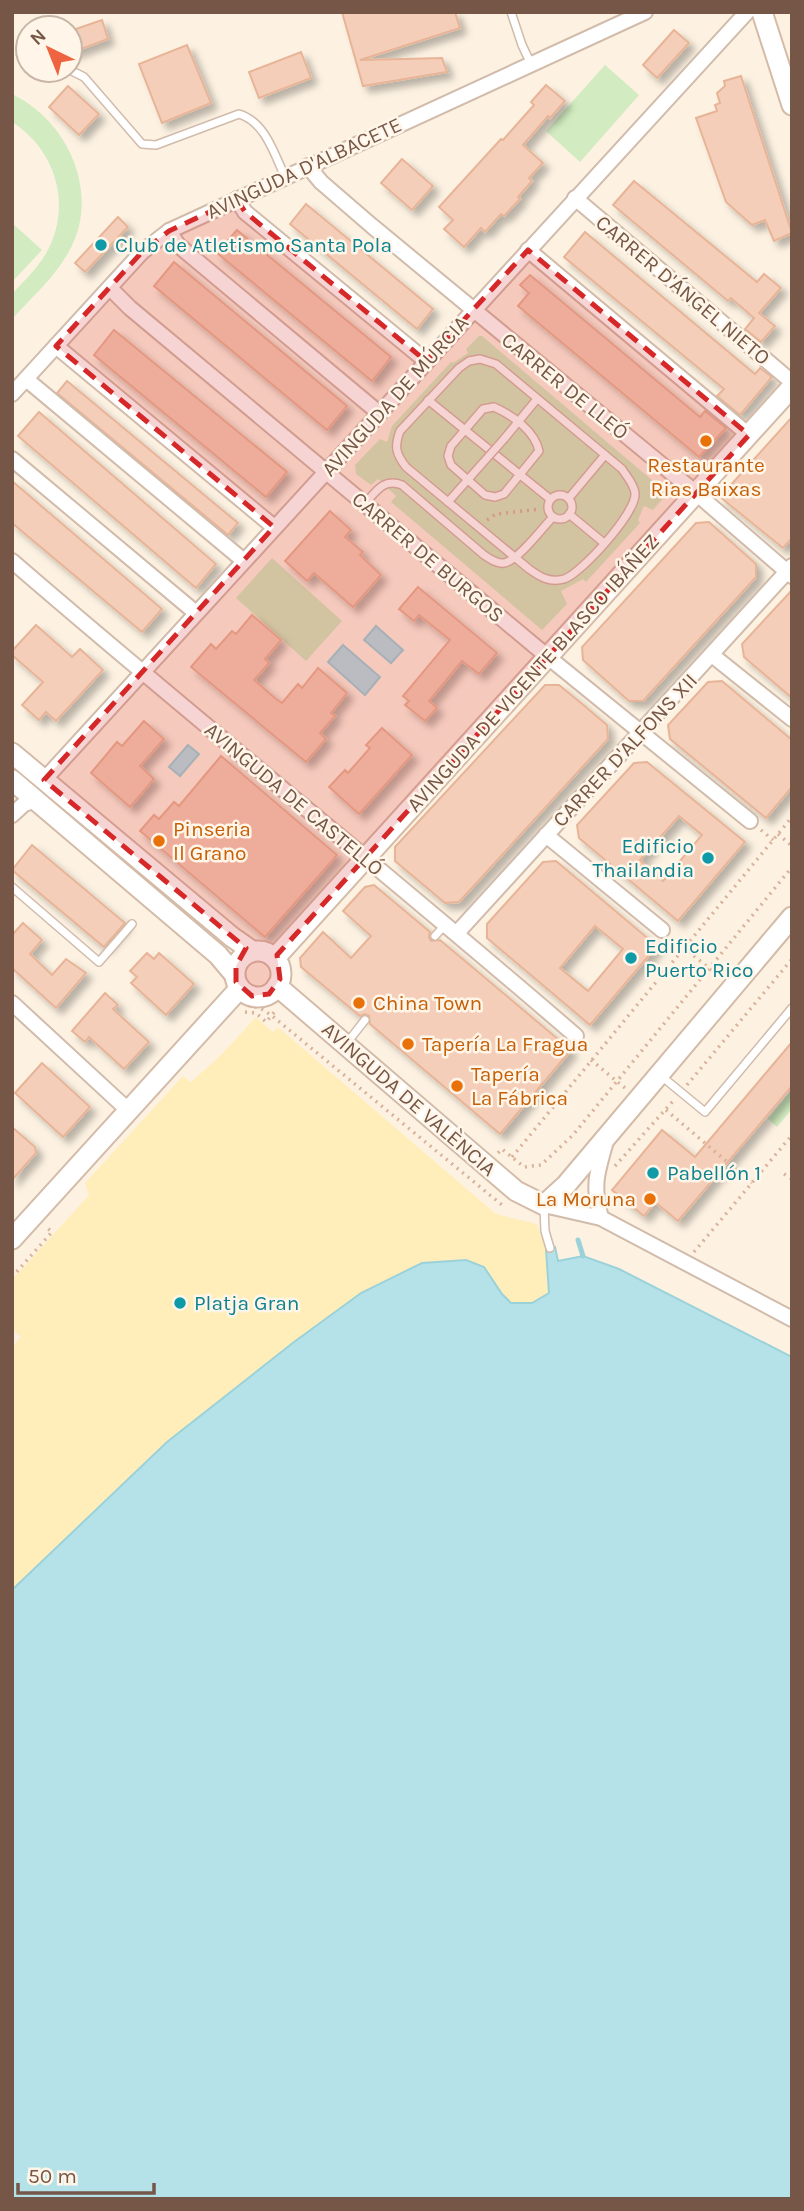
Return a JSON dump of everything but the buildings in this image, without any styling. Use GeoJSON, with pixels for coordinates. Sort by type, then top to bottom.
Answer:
{"type":"FeatureCollection","features":[{"type":"Feature","properties":{"kind":"street","name":"AVINGUDA D'ALBACETE"},"geometry":{"type":"LineString","coordinates":[[12,394],[142,252],[169,231],[645,12]]}},
{"type":"Feature","properties":{"kind":"street","name":"AVINGUDA DE MÚRCIA"},"geometry":{"type":"LineString","coordinates":[[44,780],[747,12]]}},
{"type":"Feature","properties":{"kind":"street"},"geometry":{"type":"LineString","coordinates":[[762,12],[792,105]]}},
{"type":"Feature","properties":{"kind":"street","name":"CARRER DE LLEÓ"},"geometry":{"type":"LineString","coordinates":[[308,166],[321,182],[473,310],[790,571]]}},
{"type":"Feature","properties":{"kind":"street","name":"CARRER D'ÁNGEL NIETO"},"geometry":{"type":"LineString","coordinates":[[575,198],[792,382]]}},
{"type":"Feature","properties":{"kind":"street"},"geometry":{"type":"LineString","coordinates":[[237,199],[245,212],[426,361]]}},
{"type":"Feature","properties":{"kind":"street"},"geometry":{"type":"LineString","coordinates":[[169,231],[178,245],[379,413]]}},
{"type":"Feature","properties":{"kind":"street"},"geometry":{"type":"LineString","coordinates":[[528,250],[749,435]]}},
{"type":"Feature","properties":{"kind":"street","name":"CARRER DE BURGOS"},"geometry":{"type":"LineString","coordinates":[[110,288],[130,308],[548,657],[750,821]]}},
{"type":"Feature","properties":{"kind":"street"},"geometry":{"type":"LineString","coordinates":[[55,346],[274,527]]}},
{"type":"Feature","properties":{"kind":"street"},"geometry":{"type":"LineString","coordinates":[[26,379],[244,561]]}},
{"type":"Feature","properties":{"kind":"street","name":"AVINGUDA DE VICENTE BLASCO IBÁÑEZ"},"geometry":{"type":"LineString","coordinates":[[275,958],[792,387]]}},
{"type":"Feature","properties":{"kind":"street"},"geometry":{"type":"LineString","coordinates":[[12,459],[196,613]]}},
{"type":"Feature","properties":{"kind":"street","name":"AVINGUDA DE CASTELLÓ"},"geometry":{"type":"LineString","coordinates":[[12,561],[576,1036]]}},
{"type":"Feature","properties":{"kind":"street","name":"CARRER D'ALFONS XII"},"geometry":{"type":"LineString","coordinates":[[451,929],[546,835],[790,571]]}},
{"type":"Feature","properties":{"kind":"street"},"geometry":{"type":"LineString","coordinates":[[712,655],[792,719]]}},
{"type":"Feature","properties":{"kind":"street"},"geometry":{"type":"LineString","coordinates":[[12,753],[232,937],[252,951],[264,952],[275,958],[281,972],[283,991],[260,997],[246,994],[218,955],[12,780]]}},
{"type":"Feature","properties":{"kind":"street"},"geometry":{"type":"LineString","coordinates":[[12,815],[24,804],[36,800]]}},
{"type":"Feature","properties":{"kind":"street"},"geometry":{"type":"LineString","coordinates":[[546,835],[662,930]]}},
{"type":"Feature","properties":{"kind":"street"},"geometry":{"type":"LineString","coordinates":[[544,1205],[566,1185],[792,917]]}},
{"type":"Feature","properties":{"kind":"street"},"geometry":{"type":"LineString","coordinates":[[15,1231],[218,1012],[237,981],[239,959],[252,951]]}},
{"type":"Feature","properties":{"kind":"street","name":"AVINGUDA DE VALÈNCIA"},"geometry":{"type":"LineString","coordinates":[[283,991],[516,1191],[544,1205]]}},
{"type":"Feature","properties":{"kind":"street"},"geometry":{"type":"LineString","coordinates":[[12,1003],[129,1111]]}},
{"type":"Feature","properties":{"kind":"street"},"geometry":{"type":"LineString","coordinates":[[601,1218],[595,1184],[607,1137]]}},
{"type":"Feature","properties":{"kind":"street"},"geometry":{"type":"LineString","coordinates":[[544,1205],[601,1218],[792,1319]]}},
{"type":"Feature","properties":{"kind":"lane"},"geometry":{"type":"LineString","coordinates":[[511,12],[531,64]]}},
{"type":"Feature","properties":{"kind":"lane"},"geometry":{"type":"LineString","coordinates":[[84,77],[142,144],[156,145],[239,114],[252,118],[263,131],[285,177]]}},
{"type":"Feature","properties":{"kind":"lane"},"geometry":{"type":"LineString","coordinates":[[480,359],[496,364],[622,470],[635,493],[634,506],[604,543],[567,579],[555,581],[542,578],[406,467],[397,456],[395,443],[400,431],[428,400],[469,361],[480,359]]}},
{"type":"Feature","properties":{"kind":"lane"},"geometry":{"type":"LineString","coordinates":[[448,502],[537,399]]}},
{"type":"Feature","properties":{"kind":"lane"},"geometry":{"type":"LineString","coordinates":[[428,400],[550,499]]}},
{"type":"Feature","properties":{"kind":"lane"},"geometry":{"type":"LineString","coordinates":[[494,407],[506,412],[518,422],[537,442],[539,451],[503,494],[495,497],[485,495],[451,464],[448,456],[451,446],[483,410],[494,407]]}},
{"type":"Feature","properties":{"kind":"lane"},"geometry":{"type":"LineString","coordinates":[[569,498],[605,455]]}},
{"type":"Feature","properties":{"kind":"lane"},"geometry":{"type":"LineString","coordinates":[[365,504],[382,485],[392,481],[402,485],[484,555],[493,561],[504,563],[515,558],[552,517]]}},
{"type":"Feature","properties":{"kind":"lane"},"geometry":{"type":"LineString","coordinates":[[556,495],[569,498],[572,503],[569,514],[564,518],[552,517],[548,505],[550,499],[556,495]]}},
{"type":"Feature","properties":{"kind":"lane"},"geometry":{"type":"LineString","coordinates":[[569,514],[604,543]]}},
{"type":"Feature","properties":{"kind":"lane"},"geometry":{"type":"LineString","coordinates":[[12,887],[99,962],[132,924]]}},
{"type":"Feature","properties":{"kind":"lane"},"geometry":{"type":"LineString","coordinates":[[435,936],[451,929]]}},
{"type":"Feature","properties":{"kind":"lane"},"geometry":{"type":"LineString","coordinates":[[659,1075],[705,1112],[792,1008]]}},
{"type":"Feature","properties":{"kind":"lane"},"geometry":{"type":"LineString","coordinates":[[346,1044],[365,1020]]}},
{"type":"Feature","properties":{"kind":"lane"},"geometry":{"type":"LineString","coordinates":[[544,1205],[545,1231],[550,1248]]}},
{"type":"Feature","properties":{"kind":"path"},"geometry":{"type":"LineString","coordinates":[[480,528],[489,517],[496,514],[541,509]]}},
{"type":"Feature","properties":{"kind":"path"},"geometry":{"type":"LineString","coordinates":[[792,817],[512,1157],[524,1167],[541,1165],[573,1135],[792,867]]}},
{"type":"Feature","properties":{"kind":"path"},"geometry":{"type":"LineString","coordinates":[[778,834],[792,846]]}},
{"type":"Feature","properties":{"kind":"path"},"geometry":{"type":"LineString","coordinates":[[218,1012],[229,1021],[237,1013],[248,1011],[256,1013],[265,1022],[283,991]]}},
{"type":"Feature","properties":{"kind":"path"},"geometry":{"type":"LineString","coordinates":[[260,1008],[498,1204],[506,1207]]}},
{"type":"Feature","properties":{"kind":"path"},"geometry":{"type":"LineString","coordinates":[[591,1060],[638,1100]]}},
{"type":"Feature","properties":{"kind":"path"},"geometry":{"type":"LineString","coordinates":[[666,1110],[752,1183]]}},
{"type":"Feature","properties":{"kind":"path"},"geometry":{"type":"LineString","coordinates":[[693,1254],[792,1135]]}},
{"type":"Feature","properties":{"kind":"path"},"geometry":{"type":"LineString","coordinates":[[783,1174],[792,1179]]}},
{"type":"Feature","properties":{"kind":"path"},"geometry":{"type":"LineString","coordinates":[[12,1277],[52,1232]]}},
{"type":"Feature","properties":{"kind":"highlighted area"},"geometry":{"type":"Polygon","coordinates":[[[237,199],[245,212],[426,361],[528,250],[749,435],[277,955],[280,979],[269,994],[252,996],[236,982],[236,966],[246,948],[44,780],[274,527],[56,346],[142,252],[169,231],[237,199]]]}},
{"type":"Feature","properties":{"kind":"green space"},"geometry":{"type":"Polygon","coordinates":[[[605,65],[639,95],[580,162],[546,131],[605,65]]]}},
{"type":"Feature","properties":{"kind":"green space"},"geometry":{"type":"Polygon","coordinates":[[[12,94],[32,106],[50,122],[64,141],[74,162],[82,208],[78,231],[68,253],[49,279],[12,319],[12,294],[49,249],[59,207],[54,174],[47,159],[26,132],[12,122],[12,94]]]}},
{"type":"Feature","properties":{"kind":"green space"},"geometry":{"type":"Polygon","coordinates":[[[12,223],[42,250],[12,282],[12,223]]]}},
{"type":"Feature","properties":{"kind":"green space"},"geometry":{"type":"Polygon","coordinates":[[[479,336],[666,492],[653,510],[644,506],[638,520],[640,523],[586,582],[583,579],[561,591],[567,604],[542,630],[391,502],[396,496],[378,479],[371,485],[356,474],[355,465],[380,439],[387,442],[392,426],[451,362],[468,353],[466,349],[479,336]]]}},
{"type":"Feature","properties":{"kind":"green space"},"geometry":{"type":"Polygon","coordinates":[[[272,558],[342,621],[306,661],[236,598],[272,558]]]}},
{"type":"Feature","properties":{"kind":"green space"},"geometry":{"type":"Polygon","coordinates":[[[792,1090],[792,1109],[777,1127],[768,1119],[792,1090]]]}},
{"type":"Feature","properties":{"kind":"sand","name":"Platja Gran"},"geometry":{"type":"Polygon","coordinates":[[[256,1017],[273,1032],[278,1027],[496,1214],[537,1224],[546,1249],[549,1293],[532,1303],[512,1303],[502,1294],[484,1267],[361,1293],[167,1442],[12,1590],[12,1347],[21,1337],[12,1329],[12,1280],[89,1195],[85,1183],[183,1076],[191,1082],[220,1056],[256,1017]]]}},
{"type":"Feature","properties":{"kind":"water"},"geometry":{"type":"Polygon","coordinates":[[[376,626],[403,650],[391,663],[364,640],[376,626]]]}},
{"type":"Feature","properties":{"kind":"water"},"geometry":{"type":"Polygon","coordinates":[[[343,645],[380,677],[365,695],[328,662],[343,645]]]}},
{"type":"Feature","properties":{"kind":"water"},"geometry":{"type":"Polygon","coordinates":[[[188,745],[199,754],[180,776],[169,767],[188,745]]]}},
{"type":"Feature","properties":{"kind":"water"},"geometry":{"type":"Polygon","coordinates":[[[555,1247],[558,1261],[583,1256],[619,1269],[792,1357],[792,2199],[12,2199],[12,1590],[167,1442],[361,1293],[422,1263],[466,1260],[484,1267],[511,1303],[532,1303],[549,1293],[546,1249],[555,1247]]]}},
{"type":"Feature","properties":{"kind":"waterway"},"geometry":{"type":"LineString","coordinates":[[578,1240],[583,1256]]}},
{"type":"Feature","properties":{"kind":"place","name":"Club de Atletismo Santa Pola"},"geometry":{"type":"Point","coordinates":[101,245]}},
{"type":"Feature","properties":{"kind":"place","name":"Restaurante Rias Baixas"},"geometry":{"type":"Point","coordinates":[706,441]}},
{"type":"Feature","properties":{"kind":"place","name":"Pinseria Il Grano"},"geometry":{"type":"Point","coordinates":[159,841]}},
{"type":"Feature","properties":{"kind":"place","name":"Edificio Thailandia"},"geometry":{"type":"Point","coordinates":[708,858]}},
{"type":"Feature","properties":{"kind":"place","name":"Edificio Puerto Rico"},"geometry":{"type":"Point","coordinates":[631,958]}},
{"type":"Feature","properties":{"kind":"place","name":"China Town"},"geometry":{"type":"Point","coordinates":[359,1003]}},
{"type":"Feature","properties":{"kind":"place","name":"Tapería La Fragua"},"geometry":{"type":"Point","coordinates":[408,1044]}},
{"type":"Feature","properties":{"kind":"place","name":"Tapería La Fábrica"},"geometry":{"type":"Point","coordinates":[457,1086]}},
{"type":"Feature","properties":{"kind":"place","name":"Pabellón 1"},"geometry":{"type":"Point","coordinates":[653,1173]}},
{"type":"Feature","properties":{"kind":"place","name":"La Moruna"},"geometry":{"type":"Point","coordinates":[650,1199]}},
{"type":"Feature","properties":{"kind":"place","name":"Platja Gran"},"geometry":{"type":"Point","coordinates":[180,1303]}}]}
